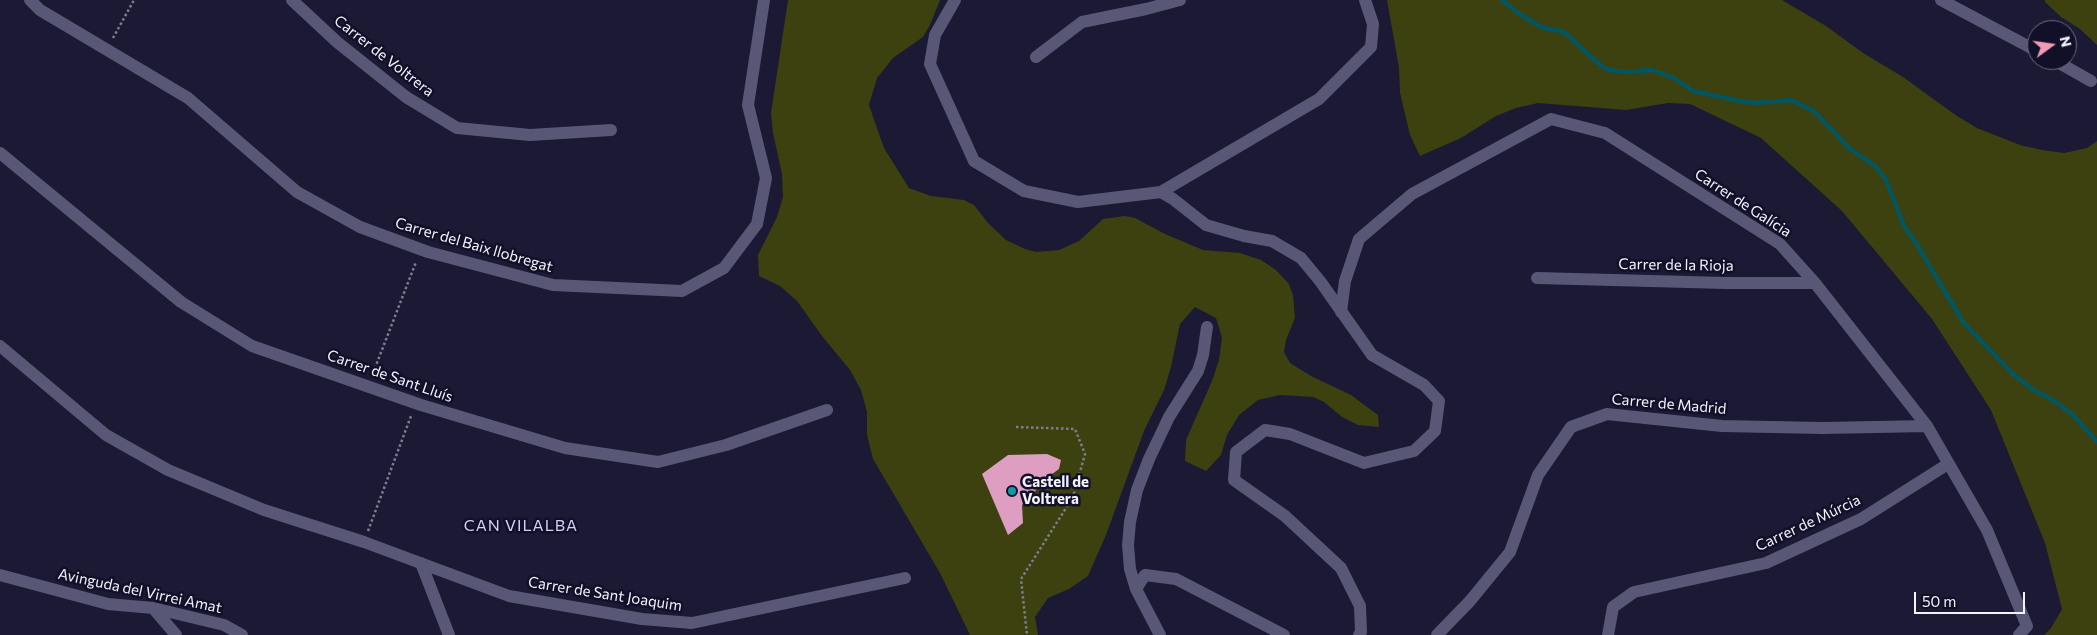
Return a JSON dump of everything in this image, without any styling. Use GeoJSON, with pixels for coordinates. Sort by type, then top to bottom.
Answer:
{"type":"FeatureCollection","features":[{"type":"Feature","properties":{"kind":"street","name":"Carrer del Baix llobregat"},"geometry":{"type":"LineString","coordinates":[[30,0],[40,10],[188,98],[297,192],[360,227],[420,248],[553,285],[682,291],[724,268],[757,224],[766,178],[748,105],[764,0]]}},
{"type":"Feature","properties":{"kind":"street","name":"Carrer de Voltrera"},"geometry":{"type":"LineString","coordinates":[[292,0],[337,42],[406,97],[457,128],[530,134],[611,130]]}},
{"type":"Feature","properties":{"kind":"street"},"geometry":{"type":"LineString","coordinates":[[955,0],[935,35],[930,64],[974,161],[1024,191],[1078,202],[1161,192],[1319,99],[1371,47],[1373,24],[1365,0]]}},
{"type":"Feature","properties":{"kind":"street"},"geometry":{"type":"LineString","coordinates":[[1036,57],[1082,22],[1146,10],[1180,0]]}},
{"type":"Feature","properties":{"kind":"street"},"geometry":{"type":"LineString","coordinates":[[1941,0],[2027,45]]}},
{"type":"Feature","properties":{"kind":"street"},"geometry":{"type":"LineString","coordinates":[[2072,70],[2091,81]]}},
{"type":"Feature","properties":{"kind":"street","name":"Carrer de Galícia"},"geometry":{"type":"LineString","coordinates":[[1341,312],[1345,281],[1359,239],[1412,194],[1551,119],[1605,133],[1780,244],[1815,283],[1927,426],[1987,530],[2023,630]]}},
{"type":"Feature","properties":{"kind":"street","name":"Carrer de Sant Lluís"},"geometry":{"type":"LineString","coordinates":[[0,153],[181,302],[252,346],[415,403],[565,448],[658,462],[726,445],[826,410]]}},
{"type":"Feature","properties":{"kind":"street"},"geometry":{"type":"LineString","coordinates":[[1161,192],[1206,225],[1244,236],[1272,241],[1301,258],[1320,281],[1372,355],[1424,385],[1439,401],[1436,431],[1414,451],[1364,463],[1290,434],[1264,430],[1236,452],[1234,480],[1285,516],[1341,568],[1360,606],[1361,632],[1359,635]]}},
{"type":"Feature","properties":{"kind":"street","name":"Carrer de la Rioja"},"geometry":{"type":"LineString","coordinates":[[1537,278],[1726,283],[1815,283]]}},
{"type":"Feature","properties":{"kind":"street"},"geometry":{"type":"LineString","coordinates":[[1160,635],[1136,589],[1130,569],[1128,545],[1130,522],[1137,490],[1169,417],[1198,371],[1208,327]]}},
{"type":"Feature","properties":{"kind":"street","name":"Carrer de Sant Joaquim"},"geometry":{"type":"LineString","coordinates":[[0,346],[106,435],[168,470],[264,510],[364,542],[509,596],[642,619],[692,623],[905,578]]}},
{"type":"Feature","properties":{"kind":"street","name":"Carrer de Madrid"},"geometry":{"type":"LineString","coordinates":[[1437,635],[1470,601],[1510,552],[1538,475],[1571,427],[1607,414],[1722,426],[1823,428],[1927,426]]}},
{"type":"Feature","properties":{"kind":"street","name":"Carrer de Múrcia"},"geometry":{"type":"LineString","coordinates":[[1608,635],[1613,607],[1634,592],[1766,563],[1861,519],[1948,464]]}},
{"type":"Feature","properties":{"kind":"street"},"geometry":{"type":"LineString","coordinates":[[421,563],[449,635]]}},
{"type":"Feature","properties":{"kind":"street","name":"Avinguda del Virrei Amat"},"geometry":{"type":"LineString","coordinates":[[0,575],[108,604],[154,608],[224,625],[242,635]]}},
{"type":"Feature","properties":{"kind":"street"},"geometry":{"type":"LineString","coordinates":[[1136,589],[1145,575],[1176,579],[1284,635]]}},
{"type":"Feature","properties":{"kind":"street"},"geometry":{"type":"LineString","coordinates":[[154,608],[176,635]]}},
{"type":"Feature","properties":{"kind":"path"},"geometry":{"type":"LineString","coordinates":[[108,49],[134,0]]}},
{"type":"Feature","properties":{"kind":"path"},"geometry":{"type":"LineString","coordinates":[[368,387],[420,248]]}},
{"type":"Feature","properties":{"kind":"path"},"geometry":{"type":"LineString","coordinates":[[364,542],[410,424],[415,403]]}},
{"type":"Feature","properties":{"kind":"path"},"geometry":{"type":"LineString","coordinates":[[1016,427],[1075,428],[1085,454],[1073,497],[1021,579],[1027,635]]}},
{"type":"Feature","properties":{"kind":"green space"},"geometry":{"type":"Polygon","coordinates":[[[788,0],[940,0],[923,37],[893,58],[877,78],[869,105],[884,148],[909,188],[931,196],[964,200],[974,205],[988,223],[1006,240],[1036,252],[1059,250],[1079,241],[1103,219],[1125,216],[1135,218],[1165,234],[1203,250],[1240,253],[1261,260],[1276,270],[1289,284],[1293,295],[1295,318],[1286,340],[1284,352],[1290,363],[1311,376],[1351,395],[1378,415],[1379,427],[1358,425],[1342,417],[1324,402],[1313,397],[1280,395],[1258,400],[1239,415],[1227,435],[1221,455],[1206,471],[1185,461],[1186,440],[1212,381],[1219,360],[1222,338],[1216,318],[1195,307],[1180,324],[1164,390],[1144,431],[1106,535],[1088,576],[1069,589],[1048,598],[1035,617],[1038,635],[970,635],[940,573],[873,459],[867,435],[867,412],[861,390],[850,370],[797,301],[780,286],[759,276],[758,255],[777,217],[783,197],[782,174],[773,133],[771,113],[788,0]]]}},
{"type":"Feature","properties":{"kind":"green space"},"geometry":{"type":"Polygon","coordinates":[[[1387,0],[1782,0],[1826,26],[1863,53],[1903,77],[1977,128],[2020,145],[2064,153],[2087,148],[2097,141],[2097,635],[2044,635],[2051,628],[2062,609],[2045,543],[1991,410],[1932,319],[1842,211],[1761,138],[1690,104],[1668,103],[1626,110],[1538,103],[1516,108],[1496,116],[1461,138],[1420,156],[1410,135],[1400,93],[1399,68],[1387,0]]]}},
{"type":"Feature","properties":{"kind":"green space"},"geometry":{"type":"Polygon","coordinates":[[[2045,0],[2097,0],[2097,45],[2077,27],[2077,20],[2066,20],[2045,0]]]}},
{"type":"Feature","properties":{"kind":"building","name":"Castell de Voltrera"},"geometry":{"type":"Polygon","coordinates":[[[1047,454],[1061,460],[1059,469],[1048,477],[1022,505],[1023,523],[1008,535],[982,474],[1008,455],[1047,454]]]}},
{"type":"Feature","properties":{"kind":"waterway"},"geometry":{"type":"LineString","coordinates":[[1502,0],[1518,13],[1541,27],[1564,32],[1608,70],[1629,72],[1652,70],[1674,78],[1693,91],[1744,102],[1757,103],[1791,100],[1814,111],[1849,148],[1876,167],[1886,180],[1904,226],[1963,322],[2013,374],[2032,389],[2056,402],[2074,416],[2097,442]]}},
{"type":"Feature","properties":{"kind":"place","name":"Castell de Voltrera"},"geometry":{"type":"Point","coordinates":[1012,491]}},
{"type":"Feature","properties":{"kind":"district","name":"CAN VILALBA"},"geometry":{"type":"Point","coordinates":[521,526]}}]}
